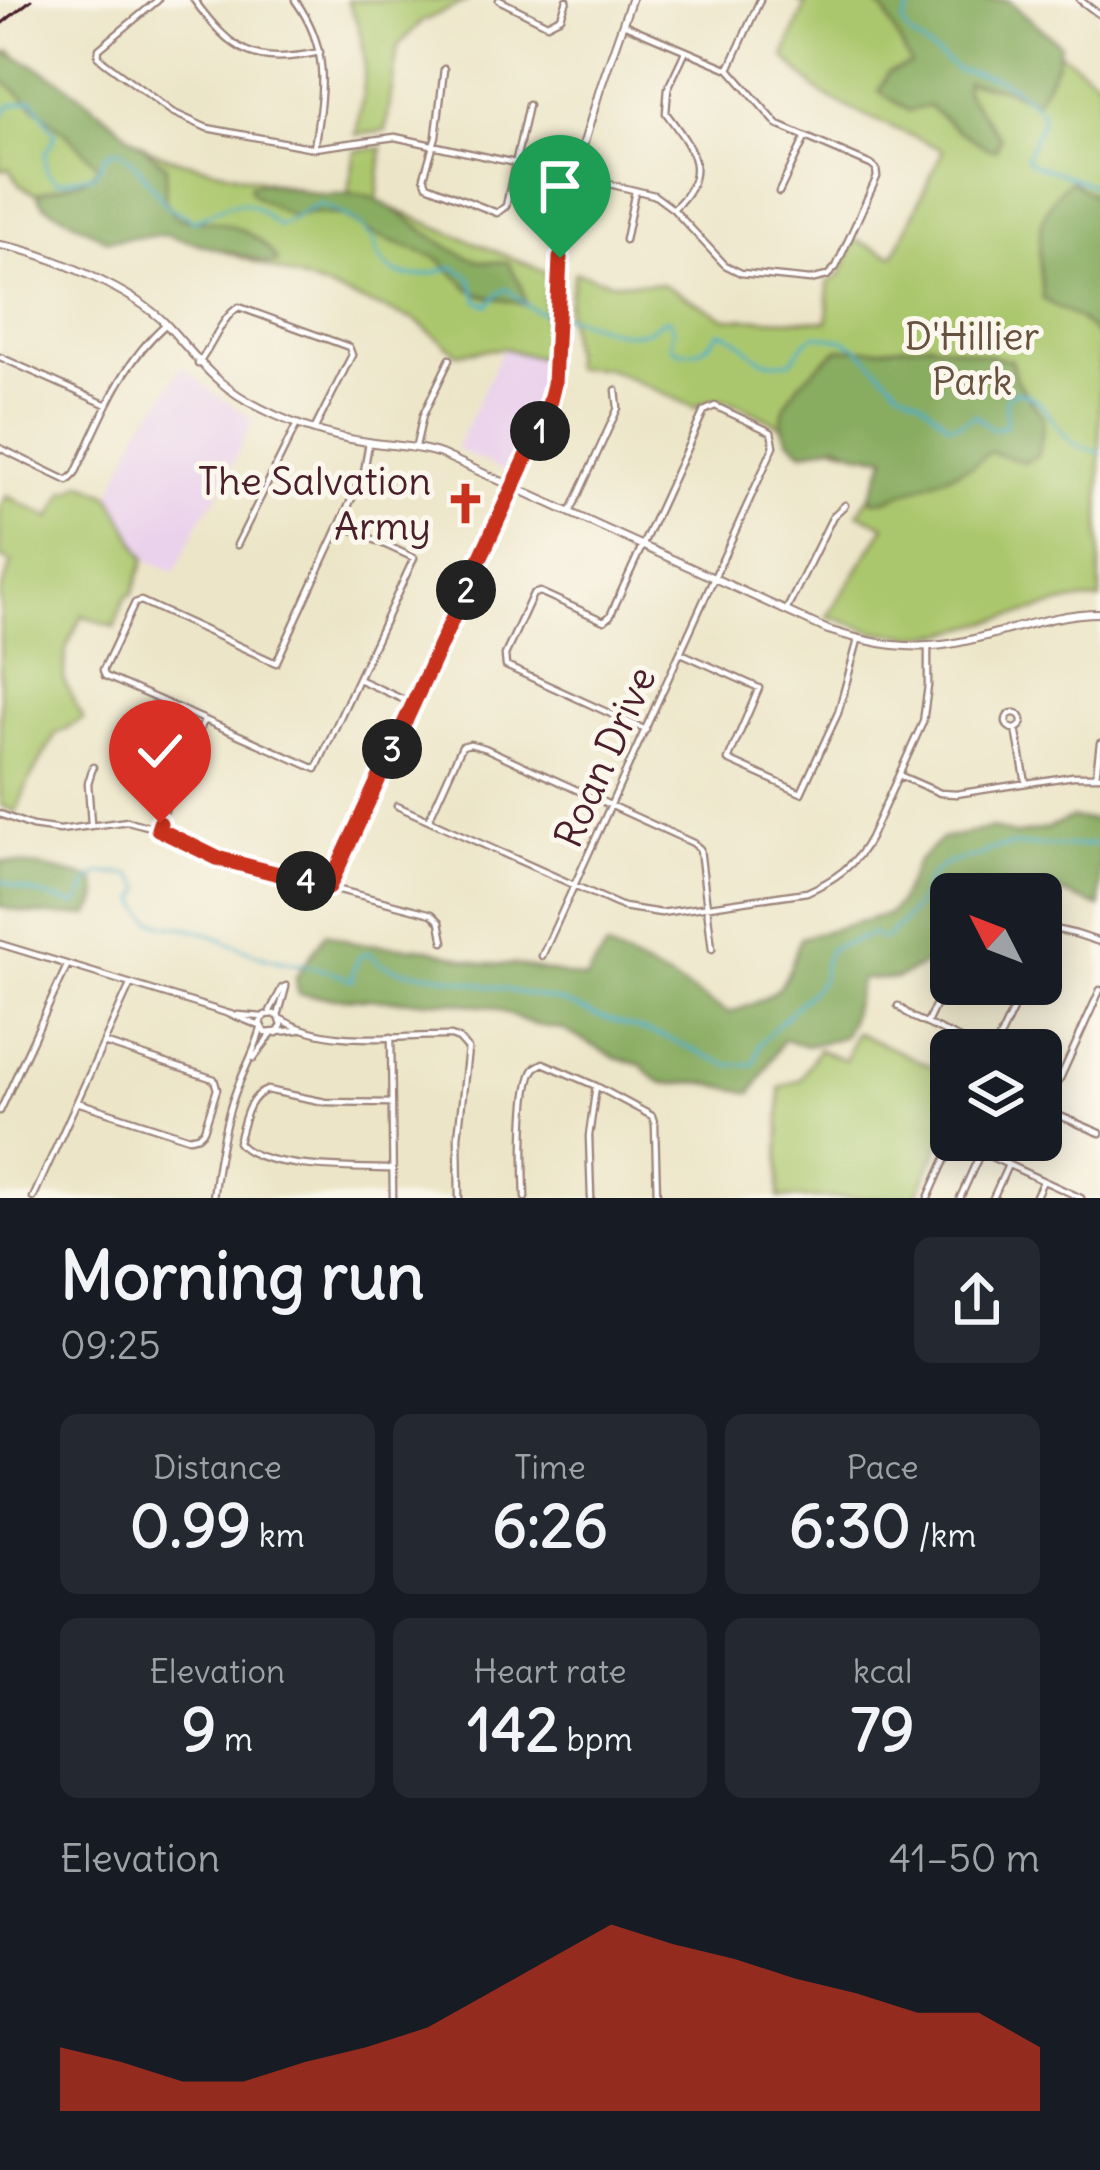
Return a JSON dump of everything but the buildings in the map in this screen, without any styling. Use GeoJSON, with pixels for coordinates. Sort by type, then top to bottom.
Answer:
{"type":"FeatureCollection","features":[{"type":"Feature","properties":{"kind":"street"},"geometry":{"type":"LineString","coordinates":[[158,0],[99,49],[98,56],[185,120],[314,148],[395,137],[654,195],[673,208],[725,265],[741,272],[810,280],[827,276],[842,254],[876,170],[778,124],[729,69],[623,24]]}},
{"type":"Feature","properties":{"kind":"street"},"geometry":{"type":"LineString","coordinates":[[194,0],[222,36],[250,52],[273,58],[320,52]]}},
{"type":"Feature","properties":{"kind":"street"},"geometry":{"type":"LineString","coordinates":[[296,0],[316,34],[323,74],[314,148]]}},
{"type":"Feature","properties":{"kind":"street"},"geometry":{"type":"LineString","coordinates":[[499,0],[547,24],[561,17],[567,0]]}},
{"type":"Feature","properties":{"kind":"street"},"geometry":{"type":"LineString","coordinates":[[329,887],[552,398],[560,258],[574,176],[632,0]]}},
{"type":"Feature","properties":{"kind":"street"},"geometry":{"type":"LineString","coordinates":[[729,69],[760,0]]}},
{"type":"Feature","properties":{"kind":"street"},"geometry":{"type":"LineString","coordinates":[[1080,0],[1100,15]]}},
{"type":"Feature","properties":{"kind":"street"},"geometry":{"type":"LineString","coordinates":[[673,208],[691,189],[696,174],[689,144],[666,113],[668,88],[685,52]]}},
{"type":"Feature","properties":{"kind":"street"},"geometry":{"type":"LineString","coordinates":[[444,69],[434,145],[424,177],[428,185],[496,213],[506,206],[528,105]]}},
{"type":"Feature","properties":{"kind":"street"},"geometry":{"type":"LineString","coordinates":[[779,192],[805,138]]}},
{"type":"Feature","properties":{"kind":"street"},"geometry":{"type":"LineString","coordinates":[[625,240],[635,191]]}},
{"type":"Feature","properties":{"kind":"street"},"geometry":{"type":"LineString","coordinates":[[0,245],[22,249],[138,302],[166,324],[198,364],[246,400],[297,424],[441,454],[828,630],[893,646],[928,647],[1100,613]]}},
{"type":"Feature","properties":{"kind":"street"},"geometry":{"type":"LineString","coordinates":[[198,364],[227,315],[239,307],[349,346],[352,355],[314,430]]}},
{"type":"Feature","properties":{"kind":"street"},"geometry":{"type":"LineString","coordinates":[[0,448],[68,481],[106,405],[145,344],[166,324]]}},
{"type":"Feature","properties":{"kind":"street"},"geometry":{"type":"LineString","coordinates":[[0,357],[106,405]]}},
{"type":"Feature","properties":{"kind":"street"},"geometry":{"type":"LineString","coordinates":[[416,446],[428,402],[450,358]]}},
{"type":"Feature","properties":{"kind":"street"},"geometry":{"type":"LineString","coordinates":[[570,513],[618,408],[616,390]]}},
{"type":"Feature","properties":{"kind":"street","name":"Roan Drive"},"geometry":{"type":"LineString","coordinates":[[542,956],[774,446],[771,432],[715,406],[704,411],[643,546]]}},
{"type":"Feature","properties":{"kind":"street"},"geometry":{"type":"LineString","coordinates":[[237,545],[297,424]]}},
{"type":"Feature","properties":{"kind":"street"},"geometry":{"type":"LineString","coordinates":[[340,524],[414,558],[316,770],[105,676],[103,670],[136,603],[141,602],[276,663],[340,524],[364,472],[369,442]]}},
{"type":"Feature","properties":{"kind":"street"},"geometry":{"type":"LineString","coordinates":[[786,611],[833,516],[844,505]]}},
{"type":"Feature","properties":{"kind":"street"},"geometry":{"type":"LineString","coordinates":[[643,546],[604,621],[541,592],[532,594],[505,656],[506,666],[646,730]]}},
{"type":"Feature","properties":{"kind":"street"},"geometry":{"type":"LineString","coordinates":[[681,652],[759,688],[728,760],[801,793],[838,713],[858,640]]}},
{"type":"Feature","properties":{"kind":"street"},"geometry":{"type":"LineString","coordinates":[[397,806],[642,912],[807,892],[836,877],[863,851],[922,722],[928,647]]}},
{"type":"Feature","properties":{"kind":"street"},"geometry":{"type":"LineString","coordinates":[[358,679],[413,704]]}},
{"type":"Feature","properties":{"kind":"street"},"geometry":{"type":"LineString","coordinates":[[158,829],[204,721]]}},
{"type":"Feature","properties":{"kind":"street"},"geometry":{"type":"LineString","coordinates":[[1016,729],[1026,783]]}},
{"type":"Feature","properties":{"kind":"street"},"geometry":{"type":"LineString","coordinates":[[899,775],[940,793],[956,794],[1098,776],[1100,743]]}},
{"type":"Feature","properties":{"kind":"street"},"geometry":{"type":"LineString","coordinates":[[429,819],[462,746],[470,744],[693,843],[700,849],[712,949]]}},
{"type":"Feature","properties":{"kind":"street"},"geometry":{"type":"LineString","coordinates":[[91,824],[88,783],[93,767]]}},
{"type":"Feature","properties":{"kind":"street"},"geometry":{"type":"LineString","coordinates":[[0,814],[43,829],[128,821],[158,829],[217,858],[431,914],[440,922],[444,941]]}},
{"type":"Feature","properties":{"kind":"street"},"geometry":{"type":"LineString","coordinates":[[1062,932],[1100,942]]}},
{"type":"Feature","properties":{"kind":"street"},"geometry":{"type":"LineString","coordinates":[[0,944],[232,1015],[274,1034],[299,1030],[459,1039],[468,1049],[458,1137],[459,1198]]}},
{"type":"Feature","properties":{"kind":"street"},"geometry":{"type":"LineString","coordinates":[[0,1112],[67,965]]}},
{"type":"Feature","properties":{"kind":"street"},"geometry":{"type":"LineString","coordinates":[[33,1198],[130,985]]}},
{"type":"Feature","properties":{"kind":"street"},"geometry":{"type":"LineString","coordinates":[[213,1198],[218,1154],[234,1096],[265,1016],[286,986],[281,1028],[250,1062]]}},
{"type":"Feature","properties":{"kind":"street"},"geometry":{"type":"LineString","coordinates":[[1100,990],[1049,1103],[1054,1113],[1100,1133]]}},
{"type":"Feature","properties":{"kind":"street"},"geometry":{"type":"LineString","coordinates":[[927,1023],[935,1005]]}},
{"type":"Feature","properties":{"kind":"street"},"geometry":{"type":"LineString","coordinates":[[898,1006],[940,1029]]}},
{"type":"Feature","properties":{"kind":"street"},"geometry":{"type":"LineString","coordinates":[[232,1015],[279,1017],[299,1030]]}},
{"type":"Feature","properties":{"kind":"street"},"geometry":{"type":"LineString","coordinates":[[391,1037],[393,1198]]}},
{"type":"Feature","properties":{"kind":"street"},"geometry":{"type":"LineString","coordinates":[[77,1102],[189,1138],[204,1130],[217,1089],[214,1078],[104,1043]]}},
{"type":"Feature","properties":{"kind":"street"},"geometry":{"type":"LineString","coordinates":[[525,1198],[530,1076],[543,1063],[596,1086],[655,1121],[657,1198]]}},
{"type":"Feature","properties":{"kind":"street"},"geometry":{"type":"LineString","coordinates":[[590,1198],[589,1136],[596,1086]]}},
{"type":"Feature","properties":{"kind":"street"},"geometry":{"type":"LineString","coordinates":[[392,1103],[325,1102],[267,1090],[250,1105],[238,1142],[248,1154],[266,1158],[320,1167],[392,1169]]}},
{"type":"Feature","properties":{"kind":"street"},"geometry":{"type":"LineString","coordinates":[[928,1198],[945,1161]]}},
{"type":"Feature","properties":{"kind":"street"},"geometry":{"type":"LineString","coordinates":[[960,1198],[977,1161]]}},
{"type":"Feature","properties":{"kind":"street"},"geometry":{"type":"LineString","coordinates":[[1000,1161],[1080,1198]]}},
{"type":"Feature","properties":{"kind":"street"},"geometry":{"type":"LineString","coordinates":[[993,1198],[1008,1165]]}},
{"type":"Feature","properties":{"kind":"street"},"geometry":{"type":"LineString","coordinates":[[1035,1198],[1043,1180]]}},
{"type":"Feature","properties":{"kind":"shaded area"},"geometry":{"type":"Polygon","coordinates":[[[503,348],[543,359],[534,414],[508,473],[456,449],[503,348]]]}},
{"type":"Feature","properties":{"kind":"shaded area"},"geometry":{"type":"Polygon","coordinates":[[[182,365],[253,419],[175,572],[145,559],[110,495],[141,426],[182,365]]]}},
{"type":"Feature","properties":{"kind":"green space"},"geometry":{"type":"Polygon","coordinates":[[[347,0],[469,0],[421,22],[398,46],[386,131],[356,135],[364,51],[347,0]]]}},
{"type":"Feature","properties":{"kind":"green space","name":"D'Hillier Park"},"geometry":{"type":"Polygon","coordinates":[[[797,0],[1004,0],[1028,29],[1100,82],[1100,600],[1073,601],[917,636],[875,632],[828,616],[885,526],[858,513],[893,462],[883,450],[846,449],[787,431],[726,401],[705,402],[696,408],[606,368],[572,368],[567,310],[575,272],[611,282],[662,284],[726,318],[828,321],[828,282],[840,276],[855,240],[894,256],[943,150],[840,104],[817,90],[784,57],[805,5],[797,0]]]}},
{"type":"Feature","properties":{"kind":"green space"},"geometry":{"type":"Polygon","coordinates":[[[870,0],[1008,0],[1060,44],[1057,63],[1036,102],[1006,89],[966,82],[966,93],[1000,138],[996,149],[989,149],[929,106],[909,111],[879,91],[888,73],[911,65],[885,12],[870,0]]]}},
{"type":"Feature","properties":{"kind":"green space"},"geometry":{"type":"Polygon","coordinates":[[[10,51],[150,150],[170,158],[347,201],[355,151],[382,148],[377,202],[546,272],[543,359],[503,348],[457,353],[415,320],[165,230],[99,230],[20,185],[8,168],[0,170],[0,59],[10,51]]]}},
{"type":"Feature","properties":{"kind":"green space"},"geometry":{"type":"Polygon","coordinates":[[[2,52],[67,86],[166,166],[165,200],[176,217],[242,231],[278,262],[167,235],[107,240],[44,205],[39,193],[85,179],[99,167],[0,76],[2,52]]]}},
{"type":"Feature","properties":{"kind":"green space"},"geometry":{"type":"Polygon","coordinates":[[[1070,180],[1092,195],[1100,194],[1100,338],[1079,319],[1043,299],[1039,249],[1043,221],[1057,193],[1070,180]]]}},
{"type":"Feature","properties":{"kind":"green space"},"geometry":{"type":"Polygon","coordinates":[[[265,183],[381,202],[465,256],[508,262],[526,305],[481,295],[437,258],[371,233],[343,216],[293,217],[250,191],[250,185],[265,183]]]}},
{"type":"Feature","properties":{"kind":"green space"},"geometry":{"type":"Polygon","coordinates":[[[931,343],[1011,360],[1016,380],[1043,417],[1037,456],[1024,462],[989,452],[974,465],[886,500],[872,501],[887,456],[858,453],[839,443],[803,452],[788,438],[783,412],[788,400],[839,349],[931,343]]]}},
{"type":"Feature","properties":{"kind":"green space"},"geometry":{"type":"Polygon","coordinates":[[[82,483],[110,495],[145,559],[114,627],[82,615],[66,649],[64,681],[83,719],[56,734],[16,812],[0,805],[0,594],[12,563],[0,557],[0,506],[7,496],[51,518],[65,491],[82,483]]]}},
{"type":"Feature","properties":{"kind":"green space"},"geometry":{"type":"Polygon","coordinates":[[[1071,818],[1100,821],[1100,907],[1062,893],[1062,873],[930,873],[930,961],[896,979],[861,979],[843,1037],[807,1046],[783,1039],[752,1093],[703,1083],[663,1082],[642,1065],[616,1058],[562,1029],[535,1025],[491,1007],[298,994],[296,977],[326,933],[354,943],[429,949],[483,964],[516,965],[586,979],[606,948],[729,1013],[778,988],[800,938],[888,914],[898,904],[917,862],[942,839],[992,828],[1014,835],[1071,818]]]}},
{"type":"Feature","properties":{"kind":"green space"},"geometry":{"type":"Polygon","coordinates":[[[0,861],[94,879],[95,906],[89,915],[66,915],[0,906],[0,861]]]}},
{"type":"Feature","properties":{"kind":"green space"},"geometry":{"type":"Polygon","coordinates":[[[855,1032],[930,1066],[932,1161],[916,1198],[779,1198],[780,1088],[801,1079],[818,1049],[846,1060],[855,1032]]]}},
{"type":"Feature","properties":{"kind":"waterway"},"geometry":{"type":"LineString","coordinates":[[914,0],[903,23],[911,36],[958,70],[1010,85],[1040,109],[1042,121],[1026,157],[1030,163],[1090,184],[1100,195]]}},
{"type":"Feature","properties":{"kind":"waterway"},"geometry":{"type":"LineString","coordinates":[[0,120],[9,106],[33,100],[55,133],[45,152],[46,171],[57,182],[95,174],[108,153],[119,149],[166,205],[194,221],[239,203],[254,207],[279,226],[320,204],[365,230],[379,257],[397,273],[416,276],[453,267],[470,277],[478,301],[488,305],[507,289],[539,312],[616,331],[643,332],[669,319],[674,329],[673,349],[699,350],[719,332],[758,357],[778,363],[792,361],[816,335],[843,340],[949,425],[975,415],[992,429],[1006,426],[1006,399],[1013,392],[1024,393],[1040,403],[1072,442],[1100,452]]}},
{"type":"Feature","properties":{"kind":"waterway"},"geometry":{"type":"LineString","coordinates":[[0,880],[77,905],[87,883],[100,873],[132,875],[143,889],[137,900],[143,911],[163,925],[200,931],[270,959],[322,969],[352,981],[360,956],[369,953],[381,964],[400,970],[563,1002],[665,1037],[728,1065],[754,1064],[760,1043],[822,980],[830,949],[873,934],[884,940],[910,914],[926,882],[943,866],[1006,846],[1100,843]]}},
{"type":"Feature","properties":{"kind":"railway"},"geometry":{"type":"LineString","coordinates":[[0,25],[31,0]]}},
{"type":"Feature","properties":{"kind":"place","name":"The Salvation Army"},"geometry":{"type":"Point","coordinates":[465,503]}},
{"type":"Feature","properties":{"kind":"route"},"geometry":{"type":"LineString","coordinates":[[160,823],[158,829],[201,852],[329,887],[547,413],[554,384],[560,258]]}}]}
